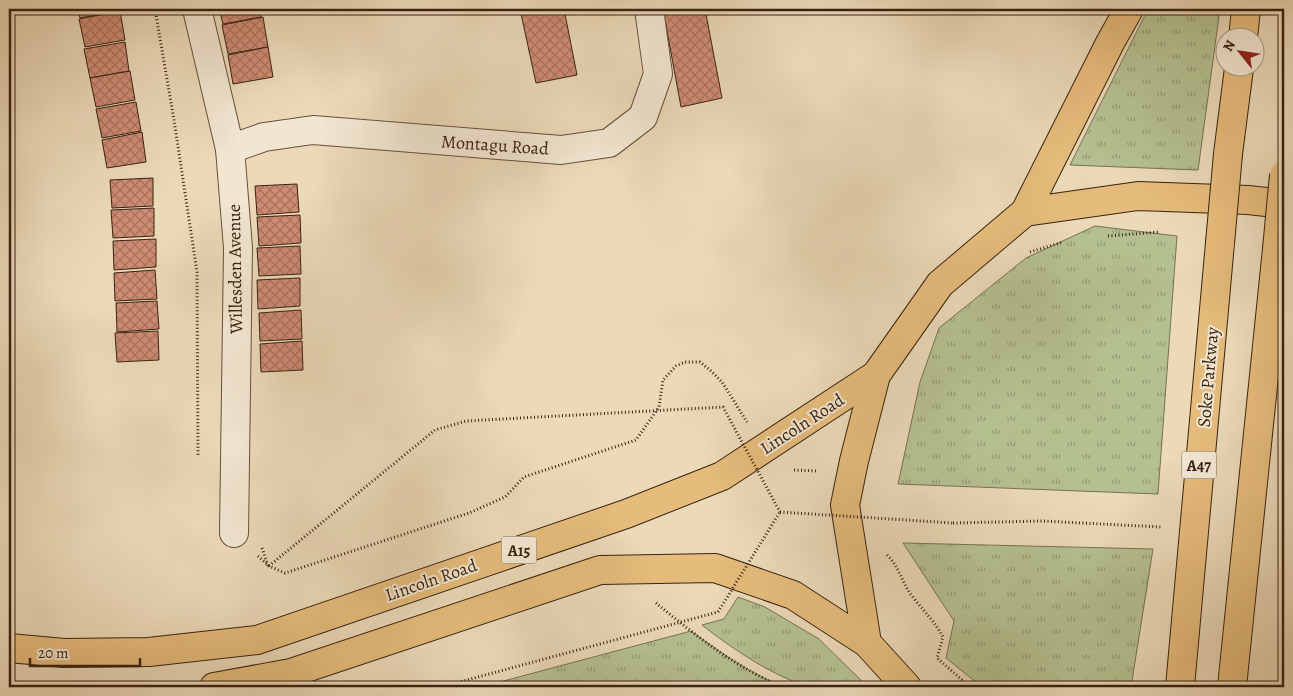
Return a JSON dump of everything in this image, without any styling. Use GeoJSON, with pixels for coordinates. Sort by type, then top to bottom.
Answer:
{"type":"FeatureCollection","features":[{"type":"Feature","properties":{"kind":"highway"},"geometry":{"type":"LineString","coordinates":[[907,687],[867,643],[846,505],[854,461],[876,376],[940,284],[1025,212],[1129,9]]}},
{"type":"Feature","properties":{"kind":"highway"},"geometry":{"type":"LineString","coordinates":[[1244,28],[1246,9]]}},
{"type":"Feature","properties":{"kind":"highway","name":"Soke Parkway"},"geometry":{"type":"LineString","coordinates":[[1180,687],[1228,154],[1238,78]]}},
{"type":"Feature","properties":{"kind":"highway"},"geometry":{"type":"LineString","coordinates":[[1232,687],[1284,175]]}},
{"type":"Feature","properties":{"kind":"highway"},"geometry":{"type":"LineString","coordinates":[[1025,212],[1138,196],[1248,200],[1284,204]]}},
{"type":"Feature","properties":{"kind":"highway","name":"Lincoln Road"},"geometry":{"type":"LineString","coordinates":[[9,648],[64,653],[149,652],[257,640],[626,514],[722,476],[876,376]]}},
{"type":"Feature","properties":{"kind":"highway","name":"A15"},"geometry":{"type":"LineString","coordinates":[[214,687],[290,673],[600,570],[715,568],[793,595],[867,643]]}},
{"type":"Feature","properties":{"kind":"street","name":"Willesden Avenue"},"geometry":{"type":"LineString","coordinates":[[197,9],[230,149],[238,248],[234,534]]}},
{"type":"Feature","properties":{"kind":"street","name":"Montagu Road"},"geometry":{"type":"LineString","coordinates":[[230,149],[264,138],[313,130],[562,150],[609,142],[643,117],[658,74],[649,9]]}},
{"type":"Feature","properties":{"kind":"path"},"geometry":{"type":"LineString","coordinates":[[155,9],[197,272],[198,457]]}},
{"type":"Feature","properties":{"kind":"path"},"geometry":{"type":"LineString","coordinates":[[1101,237],[1165,232]]}},
{"type":"Feature","properties":{"kind":"path"},"geometry":{"type":"LineString","coordinates":[[1029,253],[1065,242]]}},
{"type":"Feature","properties":{"kind":"path"},"geometry":{"type":"LineString","coordinates":[[260,544],[269,566],[435,430],[466,421],[723,407],[780,512]]}},
{"type":"Feature","properties":{"kind":"path"},"geometry":{"type":"LineString","coordinates":[[780,512],[953,523],[1042,521],[1162,527]]}},
{"type":"Feature","properties":{"kind":"path"},"geometry":{"type":"LineString","coordinates":[[441,687],[718,612],[780,512]]}},
{"type":"Feature","properties":{"kind":"path"},"geometry":{"type":"LineString","coordinates":[[649,598],[717,650],[770,682],[784,687]]}},
{"type":"Feature","properties":{"kind":"green space"},"geometry":{"type":"Polygon","coordinates":[[[1148,9],[1220,9],[1198,170],[1070,165],[1148,9]]]}},
{"type":"Feature","properties":{"kind":"green space"},"geometry":{"type":"Polygon","coordinates":[[[1095,226],[1177,236],[1158,494],[898,484],[920,382],[939,328],[1026,258],[1095,226]]]}},
{"type":"Feature","properties":{"kind":"green space"},"geometry":{"type":"Polygon","coordinates":[[[903,543],[1153,549],[1131,687],[982,687],[946,658],[954,621],[903,543]]]}},
{"type":"Feature","properties":{"kind":"green space"},"geometry":{"type":"Polygon","coordinates":[[[738,597],[765,607],[819,639],[868,687],[826,688],[800,684],[755,662],[702,625],[724,619],[738,597]]]}},
{"type":"Feature","properties":{"kind":"green space"},"geometry":{"type":"Polygon","coordinates":[[[691,631],[724,655],[784,687],[481,687],[691,631]]]}},
{"type":"Feature","properties":{"kind":"building"},"geometry":{"type":"Polygon","coordinates":[[[78,9],[119,9],[119,11],[80,18],[78,9]]]}},
{"type":"Feature","properties":{"kind":"building"},"geometry":{"type":"Polygon","coordinates":[[[219,9],[260,9],[261,17],[223,24],[219,9]]]}},
{"type":"Feature","properties":{"kind":"building"},"geometry":{"type":"Polygon","coordinates":[[[520,9],[564,9],[577,75],[536,83],[520,9]]]}},
{"type":"Feature","properties":{"kind":"building"},"geometry":{"type":"Polygon","coordinates":[[[663,9],[705,9],[722,98],[681,107],[663,9]]]}},
{"type":"Feature","properties":{"kind":"building"},"geometry":{"type":"Polygon","coordinates":[[[120,11],[125,40],[85,47],[79,19],[120,11]]]}},
{"type":"Feature","properties":{"kind":"building"},"geometry":{"type":"Polygon","coordinates":[[[263,17],[268,47],[228,54],[222,25],[263,17]]]}},
{"type":"Feature","properties":{"kind":"building"},"geometry":{"type":"Polygon","coordinates":[[[125,42],[129,71],[90,78],[84,49],[125,42]]]}},
{"type":"Feature","properties":{"kind":"building"},"geometry":{"type":"Polygon","coordinates":[[[268,47],[273,77],[233,84],[228,55],[268,47]]]}},
{"type":"Feature","properties":{"kind":"building"},"geometry":{"type":"Polygon","coordinates":[[[130,71],[135,100],[96,107],[90,78],[130,71]]]}},
{"type":"Feature","properties":{"kind":"building"},"geometry":{"type":"Polygon","coordinates":[[[136,102],[141,131],[102,138],[96,109],[136,102]]]}},
{"type":"Feature","properties":{"kind":"building"},"geometry":{"type":"Polygon","coordinates":[[[142,132],[146,162],[107,168],[102,140],[142,132]]]}},
{"type":"Feature","properties":{"kind":"building"},"geometry":{"type":"Polygon","coordinates":[[[153,178],[153,206],[112,208],[110,180],[153,178]]]}},
{"type":"Feature","properties":{"kind":"building"},"geometry":{"type":"Polygon","coordinates":[[[297,184],[299,212],[257,215],[255,186],[297,184]]]}},
{"type":"Feature","properties":{"kind":"building"},"geometry":{"type":"Polygon","coordinates":[[[154,208],[154,236],[113,238],[111,210],[154,208]]]}},
{"type":"Feature","properties":{"kind":"building"},"geometry":{"type":"Polygon","coordinates":[[[300,215],[301,243],[259,246],[257,217],[300,215]]]}},
{"type":"Feature","properties":{"kind":"building"},"geometry":{"type":"Polygon","coordinates":[[[156,239],[156,267],[114,270],[113,241],[156,239]]]}},
{"type":"Feature","properties":{"kind":"building"},"geometry":{"type":"Polygon","coordinates":[[[300,246],[301,274],[259,276],[257,248],[300,246]]]}},
{"type":"Feature","properties":{"kind":"building"},"geometry":{"type":"Polygon","coordinates":[[[155,270],[157,299],[115,301],[114,273],[155,270]]]}},
{"type":"Feature","properties":{"kind":"building"},"geometry":{"type":"Polygon","coordinates":[[[300,278],[300,306],[258,309],[257,280],[300,278]]]}},
{"type":"Feature","properties":{"kind":"building"},"geometry":{"type":"Polygon","coordinates":[[[157,301],[159,329],[117,332],[116,303],[157,301]]]}},
{"type":"Feature","properties":{"kind":"building"},"geometry":{"type":"Polygon","coordinates":[[[301,310],[302,339],[260,341],[259,313],[301,310]]]}},
{"type":"Feature","properties":{"kind":"building"},"geometry":{"type":"Polygon","coordinates":[[[158,331],[159,360],[117,362],[115,333],[158,331]]]}},
{"type":"Feature","properties":{"kind":"building"},"geometry":{"type":"Polygon","coordinates":[[[302,341],[303,370],[261,372],[260,344],[302,341]]]}}]}
